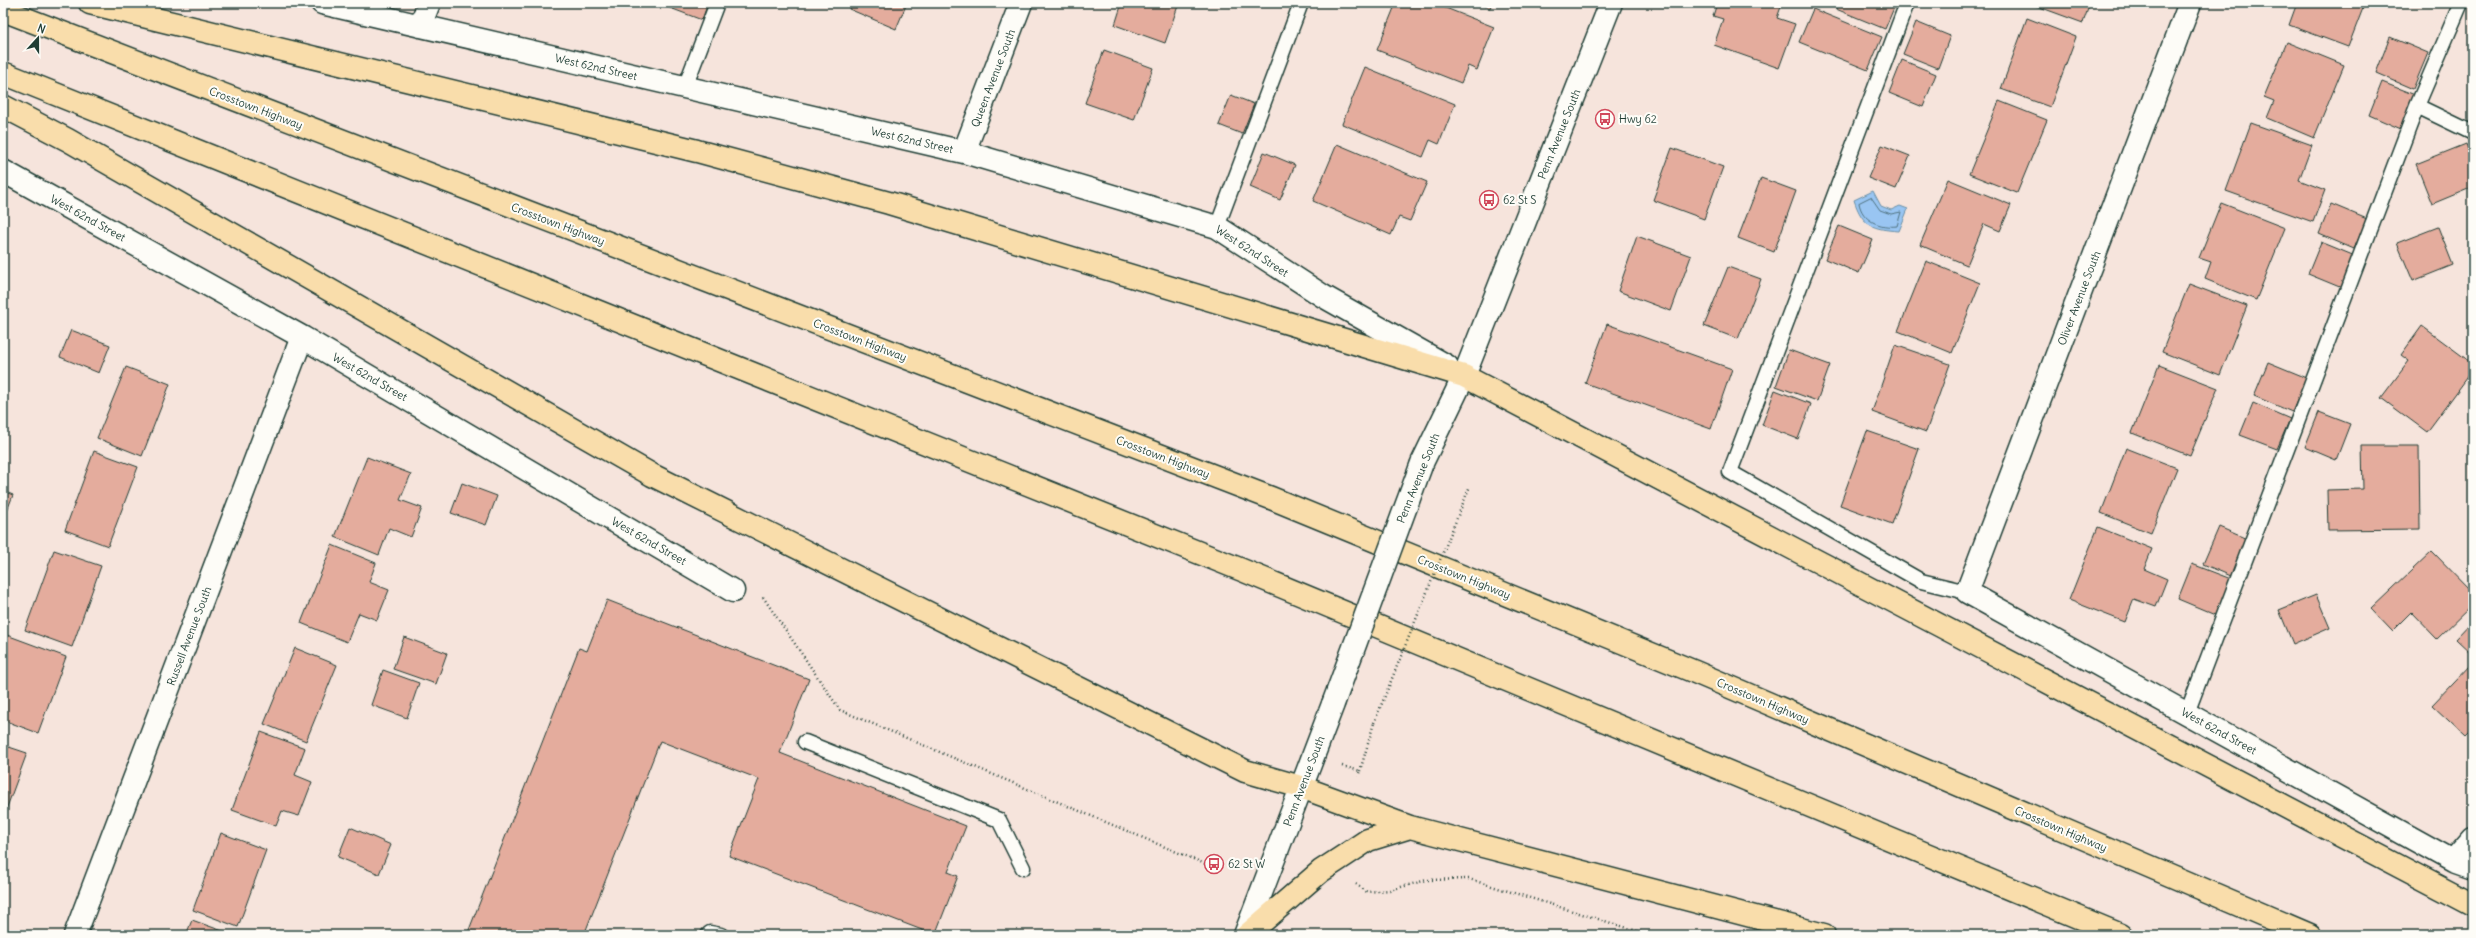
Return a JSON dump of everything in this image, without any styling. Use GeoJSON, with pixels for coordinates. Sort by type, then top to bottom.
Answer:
{"type":"FeatureCollection","features":[{"type":"Feature","properties":{"kind":"highway"},"geometry":{"type":"LineString","coordinates":[[90,3],[697,151],[890,203],[1464,376],[2473,905]]}},
{"type":"Feature","properties":{"kind":"highway","name":"Crosstown Highway"},"geometry":{"type":"LineString","coordinates":[[3,10],[1271,498],[1694,672],[2310,935]]}},
{"type":"Feature","properties":{"kind":"highway"},"geometry":{"type":"LineString","coordinates":[[3,73],[1242,570],[2121,935]]}},
{"type":"Feature","properties":{"kind":"highway"},"geometry":{"type":"LineString","coordinates":[[3,106],[68,140],[652,475],[1245,771],[1301,787],[1410,827],[1824,935]]}},
{"type":"Feature","properties":{"kind":"highway"},"geometry":{"type":"LineString","coordinates":[[1246,935],[1321,871],[1368,840],[1410,827]]}},
{"type":"Feature","properties":{"kind":"street","name":"West 62nd Street"},"geometry":{"type":"LineString","coordinates":[[322,3],[964,152],[1217,226],[1323,296],[1464,376]]}},
{"type":"Feature","properties":{"kind":"street"},"geometry":{"type":"LineString","coordinates":[[420,26],[429,3]]}},
{"type":"Feature","properties":{"kind":"street","name":"Queen Avenue South"},"geometry":{"type":"LineString","coordinates":[[964,152],[1021,3]]}},
{"type":"Feature","properties":{"kind":"street","name":"Penn Avenue South"},"geometry":{"type":"LineString","coordinates":[[1246,935],[1422,463],[1464,376],[1611,3]]}},
{"type":"Feature","properties":{"kind":"street","name":"Oliver Avenue South"},"geometry":{"type":"LineString","coordinates":[[1967,592],[2190,3]]}},
{"type":"Feature","properties":{"kind":"street","name":"West 62nd Street"},"geometry":{"type":"LineString","coordinates":[[3,171],[302,338],[733,591]]}},
{"type":"Feature","properties":{"kind":"street","name":"Russell Avenue South"},"geometry":{"type":"LineString","coordinates":[[75,935],[302,338]]}},
{"type":"Feature","properties":{"kind":"street","name":"West 62nd Street"},"geometry":{"type":"LineString","coordinates":[[1967,592],[2463,864]]}},
{"type":"Feature","properties":{"kind":"street"},"geometry":{"type":"LineString","coordinates":[[2463,864],[2473,838]]}},
{"type":"Feature","properties":{"kind":"lane"},"geometry":{"type":"LineString","coordinates":[[685,88],[717,3]]}},
{"type":"Feature","properties":{"kind":"lane"},"geometry":{"type":"LineString","coordinates":[[1217,226],[1300,3]]}},
{"type":"Feature","properties":{"kind":"lane"},"geometry":{"type":"LineString","coordinates":[[1907,3],[1730,472],[1921,581],[1967,592]]}},
{"type":"Feature","properties":{"kind":"lane"},"geometry":{"type":"LineString","coordinates":[[2187,714],[2417,106],[2461,3]]}},
{"type":"Feature","properties":{"kind":"lane"},"geometry":{"type":"LineString","coordinates":[[2417,106],[2473,133]]}},
{"type":"Feature","properties":{"kind":"lane"},"geometry":{"type":"LineString","coordinates":[[805,742],[999,820],[1023,868]]}},
{"type":"Feature","properties":{"kind":"lane"},"geometry":{"type":"LineString","coordinates":[[708,935],[710,933],[721,935]]}},
{"type":"Feature","properties":{"kind":"path"},"geometry":{"type":"LineString","coordinates":[[1360,771],[1374,723],[1470,486]]}},
{"type":"Feature","properties":{"kind":"path"},"geometry":{"type":"LineString","coordinates":[[756,593],[763,597],[840,710],[1217,869]]}},
{"type":"Feature","properties":{"kind":"path"},"geometry":{"type":"LineString","coordinates":[[1351,879],[1367,892],[1390,890],[1427,880],[1469,879],[1650,935]]}},
{"type":"Feature","properties":{"kind":"water"},"geometry":{"type":"Polygon","coordinates":[[[1873,191],[1881,206],[1891,210],[1900,206],[1908,209],[1899,231],[1882,229],[1870,225],[1861,216],[1854,200],[1873,191]]]}},
{"type":"Feature","properties":{"kind":"building"},"geometry":{"type":"Polygon","coordinates":[[[657,3],[708,3],[702,20],[657,3]]]}},
{"type":"Feature","properties":{"kind":"building"},"geometry":{"type":"Polygon","coordinates":[[[852,3],[907,3],[896,29],[849,9],[852,3]]]}},
{"type":"Feature","properties":{"kind":"building"},"geometry":{"type":"Polygon","coordinates":[[[1122,3],[1179,3],[1165,43],[1115,25],[1122,3]]]}},
{"type":"Feature","properties":{"kind":"building"},"geometry":{"type":"Polygon","coordinates":[[[1396,3],[1433,3],[1494,27],[1477,70],[1468,66],[1461,83],[1377,50],[1396,3]]]}},
{"type":"Feature","properties":{"kind":"building"},"geometry":{"type":"Polygon","coordinates":[[[1479,3],[1492,3],[1490,8],[1479,3]]]}},
{"type":"Feature","properties":{"kind":"building"},"geometry":{"type":"Polygon","coordinates":[[[1717,3],[1782,4],[1777,18],[1795,24],[1779,68],[1714,45],[1723,19],[1713,16],[1717,3]]]}},
{"type":"Feature","properties":{"kind":"building"},"geometry":{"type":"Polygon","coordinates":[[[1838,3],[1896,3],[1885,29],[1836,9],[1838,3]]]}},
{"type":"Feature","properties":{"kind":"building"},"geometry":{"type":"Polygon","coordinates":[[[2035,3],[2090,3],[2083,23],[2034,5],[2035,3]]]}},
{"type":"Feature","properties":{"kind":"building"},"geometry":{"type":"Polygon","coordinates":[[[2297,3],[2365,3],[2348,47],[2289,25],[2297,3]]]}},
{"type":"Feature","properties":{"kind":"building"},"geometry":{"type":"Polygon","coordinates":[[[1813,9],[1882,37],[1868,70],[1799,42],[1813,9]]]}},
{"type":"Feature","properties":{"kind":"building"},"geometry":{"type":"Polygon","coordinates":[[[2027,18],[2076,37],[2050,107],[2001,89],[2027,18]]]}},
{"type":"Feature","properties":{"kind":"building"},"geometry":{"type":"Polygon","coordinates":[[[1916,22],[1950,36],[1938,68],[1903,54],[1916,22]]]}},
{"type":"Feature","properties":{"kind":"building"},"geometry":{"type":"Polygon","coordinates":[[[2390,37],[2428,53],[2413,89],[2376,73],[2390,37]]]}},
{"type":"Feature","properties":{"kind":"building"},"geometry":{"type":"Polygon","coordinates":[[[2287,42],[2344,65],[2314,138],[2267,118],[2274,101],[2264,97],[2287,42]]]}},
{"type":"Feature","properties":{"kind":"building"},"geometry":{"type":"Polygon","coordinates":[[[1104,50],[1153,68],[1134,120],[1085,103],[1104,50]]]}},
{"type":"Feature","properties":{"kind":"building"},"geometry":{"type":"Polygon","coordinates":[[[1902,60],[1936,74],[1923,107],[1889,93],[1902,60]]]}},
{"type":"Feature","properties":{"kind":"building"},"geometry":{"type":"Polygon","coordinates":[[[1365,67],[1455,104],[1439,144],[1430,140],[1423,157],[1342,124],[1365,67]]]}},
{"type":"Feature","properties":{"kind":"building"},"geometry":{"type":"Polygon","coordinates":[[[2382,82],[2415,95],[2401,129],[2369,115],[2382,82]]]}},
{"type":"Feature","properties":{"kind":"building"},"geometry":{"type":"Polygon","coordinates":[[[1231,95],[1254,104],[1242,134],[1219,125],[1231,95]]]}},
{"type":"Feature","properties":{"kind":"building"},"geometry":{"type":"Polygon","coordinates":[[[1999,101],[2047,120],[2017,193],[1969,174],[1999,101]]]}},
{"type":"Feature","properties":{"kind":"building"},"geometry":{"type":"Polygon","coordinates":[[[2251,123],[2312,145],[2299,180],[2325,190],[2313,222],[2226,191],[2251,123]]]}},
{"type":"Feature","properties":{"kind":"building"},"geometry":{"type":"Polygon","coordinates":[[[1337,144],[1427,182],[1410,221],[1399,217],[1391,235],[1313,201],[1337,144]]]}},
{"type":"Feature","properties":{"kind":"building"},"geometry":{"type":"Polygon","coordinates":[[[2466,144],[2473,162],[2473,187],[2432,204],[2416,164],[2466,144]]]}},
{"type":"Feature","properties":{"kind":"building"},"geometry":{"type":"Polygon","coordinates":[[[1882,145],[1910,156],[1896,189],[1868,178],[1882,145]]]}},
{"type":"Feature","properties":{"kind":"building"},"geometry":{"type":"Polygon","coordinates":[[[1672,148],[1723,167],[1704,219],[1653,200],[1672,148]]]}},
{"type":"Feature","properties":{"kind":"building"},"geometry":{"type":"Polygon","coordinates":[[[1264,152],[1295,165],[1280,200],[1250,187],[1264,152]]]}},
{"type":"Feature","properties":{"kind":"building"},"geometry":{"type":"Polygon","coordinates":[[[1761,178],[1796,191],[1774,252],[1738,238],[1761,178]]]}},
{"type":"Feature","properties":{"kind":"building"},"geometry":{"type":"Polygon","coordinates":[[[1948,179],[2011,205],[2000,231],[1984,224],[1967,265],[1920,245],[1948,179]]]}},
{"type":"Feature","properties":{"kind":"building"},"geometry":{"type":"Polygon","coordinates":[[[2221,203],[2285,228],[2256,300],[2205,279],[2211,262],[2199,258],[2221,203]]]}},
{"type":"Feature","properties":{"kind":"building"},"geometry":{"type":"Polygon","coordinates":[[[2331,204],[2367,219],[2354,249],[2319,234],[2331,204]]]}},
{"type":"Feature","properties":{"kind":"building"},"geometry":{"type":"Polygon","coordinates":[[[1839,226],[1873,240],[1859,273],[1825,259],[1839,226]]]}},
{"type":"Feature","properties":{"kind":"building"},"geometry":{"type":"Polygon","coordinates":[[[2438,227],[2453,265],[2413,281],[2397,243],[2438,227]]]}},
{"type":"Feature","properties":{"kind":"building"},"geometry":{"type":"Polygon","coordinates":[[[1637,236],[1691,256],[1671,311],[1618,291],[1637,236]]]}},
{"type":"Feature","properties":{"kind":"building"},"geometry":{"type":"Polygon","coordinates":[[[2321,242],[2355,256],[2342,288],[2308,274],[2321,242]]]}},
{"type":"Feature","properties":{"kind":"building"},"geometry":{"type":"Polygon","coordinates":[[[1926,261],[1980,283],[1952,353],[1898,331],[1926,261]]]}},
{"type":"Feature","properties":{"kind":"building"},"geometry":{"type":"Polygon","coordinates":[[[1728,267],[1761,279],[1738,339],[1704,326],[1728,267]]]}},
{"type":"Feature","properties":{"kind":"building"},"geometry":{"type":"Polygon","coordinates":[[[2189,284],[2247,306],[2220,375],[2162,352],[2189,284]]]}},
{"type":"Feature","properties":{"kind":"building"},"geometry":{"type":"Polygon","coordinates":[[[1607,324],[1732,369],[1711,429],[1585,383],[1607,324]]]}},
{"type":"Feature","properties":{"kind":"building"},"geometry":{"type":"Polygon","coordinates":[[[2422,326],[2473,364],[2473,370],[2427,432],[2381,398],[2409,361],[2401,355],[2422,326]]]}},
{"type":"Feature","properties":{"kind":"building"},"geometry":{"type":"Polygon","coordinates":[[[71,330],[110,345],[99,373],[60,357],[71,330]]]}},
{"type":"Feature","properties":{"kind":"building"},"geometry":{"type":"Polygon","coordinates":[[[1895,345],[1950,364],[1926,432],[1872,412],[1895,345]]]}},
{"type":"Feature","properties":{"kind":"building"},"geometry":{"type":"Polygon","coordinates":[[[1789,350],[1830,365],[1817,401],[1776,386],[1789,350]]]}},
{"type":"Feature","properties":{"kind":"building"},"geometry":{"type":"Polygon","coordinates":[[[2268,362],[2307,378],[2292,412],[2254,396],[2268,362]]]}},
{"type":"Feature","properties":{"kind":"building"},"geometry":{"type":"Polygon","coordinates":[[[2159,365],[2218,388],[2190,456],[2132,433],[2159,365]]]}},
{"type":"Feature","properties":{"kind":"building"},"geometry":{"type":"Polygon","coordinates":[[[126,367],[170,384],[142,456],[97,438],[126,367]]]}},
{"type":"Feature","properties":{"kind":"building"},"geometry":{"type":"Polygon","coordinates":[[[1775,390],[1811,404],[1798,439],[1762,425],[1775,390]]]}},
{"type":"Feature","properties":{"kind":"building"},"geometry":{"type":"Polygon","coordinates":[[[2253,403],[2290,419],[2277,449],[2240,435],[2253,403]]]}},
{"type":"Feature","properties":{"kind":"building"},"geometry":{"type":"Polygon","coordinates":[[[2319,412],[2350,424],[2336,460],[2305,447],[2319,412]]]}},
{"type":"Feature","properties":{"kind":"building"},"geometry":{"type":"Polygon","coordinates":[[[1867,431],[1919,449],[1892,524],[1840,505],[1867,431]]]}},
{"type":"Feature","properties":{"kind":"building"},"geometry":{"type":"Polygon","coordinates":[[[2362,446],[2419,446],[2420,529],[2328,530],[2327,490],[2363,489],[2362,446]]]}},
{"type":"Feature","properties":{"kind":"building"},"geometry":{"type":"Polygon","coordinates":[[[2126,448],[2177,468],[2151,533],[2101,513],[2126,448]]]}},
{"type":"Feature","properties":{"kind":"building"},"geometry":{"type":"Polygon","coordinates":[[[94,451],[138,467],[108,546],[65,530],[94,451]]]}},
{"type":"Feature","properties":{"kind":"building"},"geometry":{"type":"Polygon","coordinates":[[[367,457],[411,474],[400,500],[422,508],[411,537],[389,528],[379,555],[335,537],[367,457]]]}},
{"type":"Feature","properties":{"kind":"building"},"geometry":{"type":"Polygon","coordinates":[[[462,483],[497,496],[486,525],[451,513],[462,483]]]}},
{"type":"Feature","properties":{"kind":"building"},"geometry":{"type":"Polygon","coordinates":[[[3,491],[13,495],[5,516],[3,515],[3,491]]]}},
{"type":"Feature","properties":{"kind":"building"},"geometry":{"type":"Polygon","coordinates":[[[2098,527],[2152,549],[2144,569],[2167,579],[2156,607],[2134,599],[2125,622],[2069,600],[2098,527]]]}},
{"type":"Feature","properties":{"kind":"building"},"geometry":{"type":"Polygon","coordinates":[[[2219,527],[2247,539],[2231,576],[2203,564],[2219,527]]]}},
{"type":"Feature","properties":{"kind":"building"},"geometry":{"type":"Polygon","coordinates":[[[332,545],[376,563],[369,582],[389,590],[377,620],[359,613],[347,642],[301,623],[332,545]]]}},
{"type":"Feature","properties":{"kind":"building"},"geometry":{"type":"Polygon","coordinates":[[[54,550],[101,566],[72,647],[25,630],[54,550]]]}},
{"type":"Feature","properties":{"kind":"building"},"geometry":{"type":"Polygon","coordinates":[[[2432,551],[2473,593],[2473,604],[2437,639],[2411,612],[2392,631],[2371,609],[2432,551]]]}},
{"type":"Feature","properties":{"kind":"building"},"geometry":{"type":"Polygon","coordinates":[[[2192,564],[2231,579],[2216,615],[2178,599],[2192,564]]]}},
{"type":"Feature","properties":{"kind":"building"},"geometry":{"type":"Polygon","coordinates":[[[2316,595],[2330,628],[2293,644],[2279,610],[2316,595]]]}},
{"type":"Feature","properties":{"kind":"building"},"geometry":{"type":"Polygon","coordinates":[[[607,600],[809,679],[780,753],[966,826],[948,872],[958,876],[935,935],[729,856],[759,779],[660,741],[584,935],[467,935],[579,648],[587,651],[607,600]]]}},
{"type":"Feature","properties":{"kind":"building"},"geometry":{"type":"Polygon","coordinates":[[[2473,621],[2473,655],[2456,639],[2473,621]]]}},
{"type":"Feature","properties":{"kind":"building"},"geometry":{"type":"Polygon","coordinates":[[[4,634],[66,657],[38,733],[3,720],[3,685],[5,679],[3,678],[4,634]]]}},
{"type":"Feature","properties":{"kind":"building"},"geometry":{"type":"Polygon","coordinates":[[[404,637],[447,653],[436,684],[393,669],[404,637]]]}},
{"type":"Feature","properties":{"kind":"building"},"geometry":{"type":"Polygon","coordinates":[[[295,648],[337,665],[306,741],[264,724],[295,648]]]}},
{"type":"Feature","properties":{"kind":"building"},"geometry":{"type":"Polygon","coordinates":[[[2473,662],[2473,728],[2465,736],[2432,705],[2473,662]]]}},
{"type":"Feature","properties":{"kind":"building"},"geometry":{"type":"Polygon","coordinates":[[[383,670],[419,683],[407,718],[371,705],[383,670]]]}},
{"type":"Feature","properties":{"kind":"building"},"geometry":{"type":"Polygon","coordinates":[[[261,732],[305,748],[295,775],[312,782],[299,816],[282,811],[276,826],[232,810],[261,732]]]}},
{"type":"Feature","properties":{"kind":"building"},"geometry":{"type":"Polygon","coordinates":[[[3,745],[27,753],[3,818],[3,745]]]}},
{"type":"Feature","properties":{"kind":"building"},"geometry":{"type":"Polygon","coordinates":[[[350,827],[391,845],[379,874],[338,857],[350,827]]]}},
{"type":"Feature","properties":{"kind":"building"},"geometry":{"type":"Polygon","coordinates":[[[221,833],[266,850],[238,927],[193,910],[221,833]]]}},
{"type":"Feature","properties":{"kind":"building"},"geometry":{"type":"Polygon","coordinates":[[[192,920],[231,934],[231,935],[186,935],[192,920]]]}},
{"type":"Feature","properties":{"kind":"building"},"geometry":{"type":"Polygon","coordinates":[[[1350,931],[1360,935],[1348,935],[1350,931]]]}},
{"type":"Feature","properties":{"kind":"place","name":"Hwy 62"},"geometry":{"type":"Point","coordinates":[1605,119]}},
{"type":"Feature","properties":{"kind":"place","name":"62 St S"},"geometry":{"type":"Point","coordinates":[1489,200]}},
{"type":"Feature","properties":{"kind":"place","name":"62 St W"},"geometry":{"type":"Point","coordinates":[1214,864]}}]}
